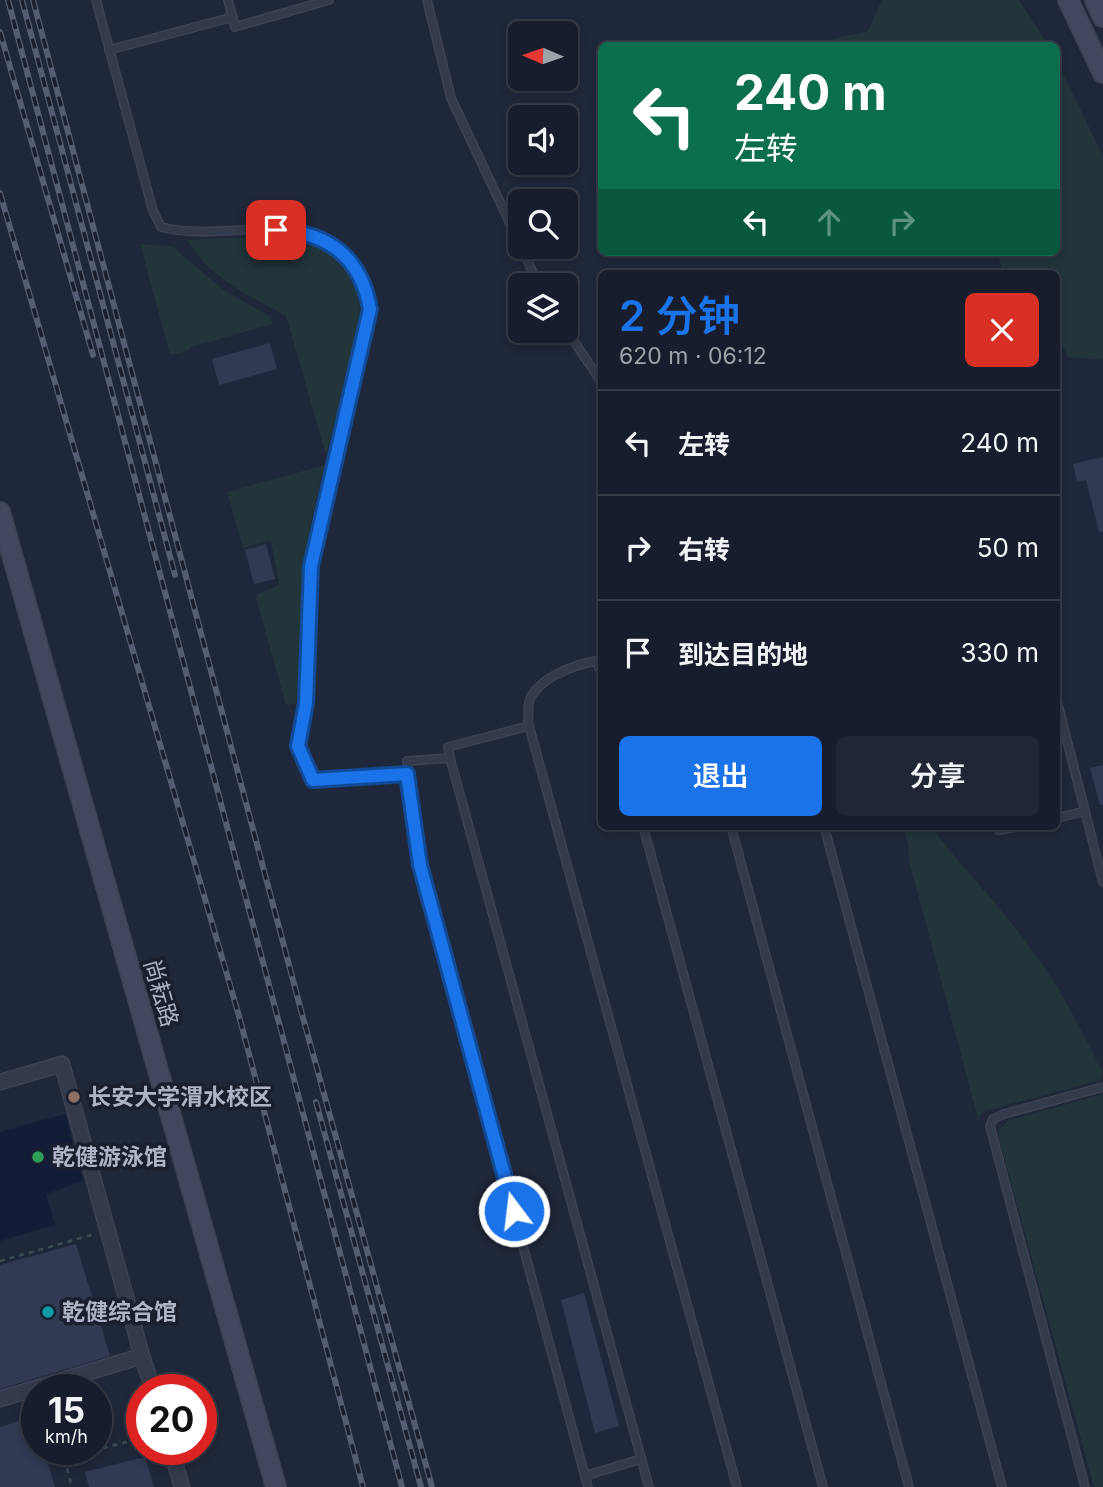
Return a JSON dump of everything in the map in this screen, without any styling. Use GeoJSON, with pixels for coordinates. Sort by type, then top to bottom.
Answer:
{"type":"FeatureCollection","features":[{"type":"Feature","properties":{"kind":"street"},"geometry":{"type":"LineString","coordinates":[[1068,0],[1103,73]]}},
{"type":"Feature","properties":{"kind":"street"},"geometry":{"type":"LineString","coordinates":[[1096,0],[1103,17]]}},
{"type":"Feature","properties":{"kind":"street","name":"尚耘路"},"geometry":{"type":"LineString","coordinates":[[0,512],[276,1487]]}},
{"type":"Feature","properties":{"kind":"street"},"geometry":{"type":"LineString","coordinates":[[0,1082],[62,1064],[148,1374]]}},
{"type":"Feature","properties":{"kind":"street"},"geometry":{"type":"LineString","coordinates":[[0,1399],[142,1356]]}},
{"type":"Feature","properties":{"kind":"street"},"geometry":{"type":"LineString","coordinates":[[176,1465],[182,1487]]}},
{"type":"Feature","properties":{"kind":"lane"},"geometry":{"type":"LineString","coordinates":[[96,0],[153,211],[161,227],[176,231],[261,229],[307,233],[341,251],[357,268],[366,288],[370,309],[311,566],[306,703],[298,746],[313,780],[407,774]]}},
{"type":"Feature","properties":{"kind":"lane"},"geometry":{"type":"LineString","coordinates":[[228,0],[235,27],[328,0]]}},
{"type":"Feature","properties":{"kind":"lane"},"geometry":{"type":"LineString","coordinates":[[427,0],[451,98],[533,273]]}},
{"type":"Feature","properties":{"kind":"lane"},"geometry":{"type":"LineString","coordinates":[[109,50],[233,16]]}},
{"type":"Feature","properties":{"kind":"lane"},"geometry":{"type":"LineString","coordinates":[[575,343],[598,377]]}},
{"type":"Feature","properties":{"kind":"lane"},"geometry":{"type":"LineString","coordinates":[[598,666],[596,661],[566,670],[538,687],[529,701],[529,726],[737,1487]]}},
{"type":"Feature","properties":{"kind":"lane"},"geometry":{"type":"LineString","coordinates":[[1060,713],[1103,882]]}},
{"type":"Feature","properties":{"kind":"lane"},"geometry":{"type":"LineString","coordinates":[[529,726],[448,747],[649,1487]]}},
{"type":"Feature","properties":{"kind":"lane"},"geometry":{"type":"LineString","coordinates":[[450,758],[407,761],[420,865],[588,1487]]}},
{"type":"Feature","properties":{"kind":"lane"},"geometry":{"type":"LineString","coordinates":[[1060,817],[1085,811]]}},
{"type":"Feature","properties":{"kind":"lane"},"geometry":{"type":"LineString","coordinates":[[644,830],[824,1487]]}},
{"type":"Feature","properties":{"kind":"lane"},"geometry":{"type":"LineString","coordinates":[[733,830],[909,1487]]}},
{"type":"Feature","properties":{"kind":"lane"},"geometry":{"type":"LineString","coordinates":[[825,830],[1002,1487]]}},
{"type":"Feature","properties":{"kind":"lane"},"geometry":{"type":"LineString","coordinates":[[1094,844],[1103,842]]}},
{"type":"Feature","properties":{"kind":"lane"},"geometry":{"type":"LineString","coordinates":[[1085,1487],[990,1126],[993,1119],[1004,1114],[1103,1087]]}},
{"type":"Feature","properties":{"kind":"lane"},"geometry":{"type":"LineString","coordinates":[[585,1476],[641,1459]]}},
{"type":"Feature","properties":{"kind":"path"},"geometry":{"type":"LineString","coordinates":[[0,1261],[109,1230]]}},
{"type":"Feature","properties":{"kind":"path"},"geometry":{"type":"LineString","coordinates":[[66,1465],[72,1487]]}},
{"type":"Feature","properties":{"kind":"shaded area"},"geometry":{"type":"Polygon","coordinates":[[[1019,0],[1046,42],[818,42],[868,31],[881,1],[1019,0]]]}},
{"type":"Feature","properties":{"kind":"shaded area"},"geometry":{"type":"Polygon","coordinates":[[[1060,67],[1103,156],[1103,360],[1068,357],[1060,340],[1060,270],[1002,270],[1000,261],[995,256],[1060,256],[1060,67]]]}},
{"type":"Feature","properties":{"kind":"shaded area"},"geometry":{"type":"Polygon","coordinates":[[[280,236],[314,245],[339,257],[351,270],[359,292],[359,321],[352,360],[326,456],[286,316],[218,275],[206,265],[188,240],[280,236]]]}},
{"type":"Feature","properties":{"kind":"shaded area"},"geometry":{"type":"Polygon","coordinates":[[[140,244],[172,246],[222,289],[271,317],[273,324],[170,355],[140,244]]]}},
{"type":"Feature","properties":{"kind":"shaded area"},"geometry":{"type":"Polygon","coordinates":[[[325,465],[305,559],[296,704],[286,705],[256,599],[257,594],[279,585],[271,541],[243,548],[227,492],[325,465]]]}},
{"type":"Feature","properties":{"kind":"shaded area"},"geometry":{"type":"Polygon","coordinates":[[[903,830],[935,830],[993,901],[1043,965],[1067,1004],[1103,1072],[1101,1080],[985,1111],[980,1115],[979,1122],[909,861],[908,843],[903,830]]]}},
{"type":"Feature","properties":{"kind":"shaded area"},"geometry":{"type":"Polygon","coordinates":[[[1103,1094],[1103,1487],[1094,1487],[999,1130],[1007,1121],[1103,1094]]]}},
{"type":"Feature","properties":{"kind":"water","name":"乾健游泳馆"},"geometry":{"type":"Polygon","coordinates":[[[65,1114],[83,1181],[46,1194],[55,1225],[0,1241],[0,1132],[65,1114]]]}},
{"type":"Feature","properties":{"kind":"building"},"geometry":{"type":"Polygon","coordinates":[[[270,343],[277,369],[219,385],[212,359],[270,343]]]}},
{"type":"Feature","properties":{"kind":"building"},"geometry":{"type":"Polygon","coordinates":[[[1103,457],[1103,531],[1099,532],[1086,480],[1077,482],[1073,464],[1103,457]]]}},
{"type":"Feature","properties":{"kind":"building"},"geometry":{"type":"Polygon","coordinates":[[[266,544],[275,579],[254,584],[245,550],[266,544]]]}},
{"type":"Feature","properties":{"kind":"building"},"geometry":{"type":"Polygon","coordinates":[[[1103,765],[1103,805],[1100,805],[1090,768],[1103,765]]]}},
{"type":"Feature","properties":{"kind":"building","name":"乾健综合馆"},"geometry":{"type":"Polygon","coordinates":[[[76,1244],[110,1356],[50,1374],[21,1374],[21,1383],[0,1389],[0,1265],[76,1244]]]}},
{"type":"Feature","properties":{"kind":"building"},"geometry":{"type":"Polygon","coordinates":[[[584,1293],[619,1426],[595,1433],[561,1300],[584,1293]]]}},
{"type":"Feature","properties":{"kind":"building"},"geometry":{"type":"Polygon","coordinates":[[[21,1420],[21,1465],[49,1465],[55,1487],[0,1487],[0,1427],[21,1420]]]}},
{"type":"Feature","properties":{"kind":"building"},"geometry":{"type":"Polygon","coordinates":[[[126,1462],[126,1465],[147,1465],[154,1487],[89,1487],[85,1472],[126,1462]]]}},
{"type":"Feature","properties":{"kind":"railway"},"geometry":{"type":"LineString","coordinates":[[8,0],[402,1487]]}},
{"type":"Feature","properties":{"kind":"railway"},"geometry":{"type":"LineString","coordinates":[[22,0],[175,575]]}},
{"type":"Feature","properties":{"kind":"railway"},"geometry":{"type":"LineString","coordinates":[[33,0],[302,1014],[432,1487]]}},
{"type":"Feature","properties":{"kind":"railway"},"geometry":{"type":"LineString","coordinates":[[0,32],[93,355]]}},
{"type":"Feature","properties":{"kind":"railway"},"geometry":{"type":"LineString","coordinates":[[0,193],[239,1016],[363,1487]]}},
{"type":"Feature","properties":{"kind":"railway"},"geometry":{"type":"LineString","coordinates":[[316,1102],[421,1487]]}},
{"type":"Feature","properties":{"kind":"place","name":"长安大学渭水校区"},"geometry":{"type":"Point","coordinates":[74,1097]}},
{"type":"Feature","properties":{"kind":"place","name":"乾健游泳馆"},"geometry":{"type":"Point","coordinates":[38,1157]}},
{"type":"Feature","properties":{"kind":"place","name":"乾健综合馆"},"geometry":{"type":"Point","coordinates":[48,1312]}},
{"type":"Feature","properties":{"kind":"route"},"geometry":{"type":"LineString","coordinates":[[276,230],[307,233],[341,251],[357,268],[366,288],[370,309],[311,566],[306,703],[298,746],[313,780],[407,774],[420,865],[514,1211]]}}]}
